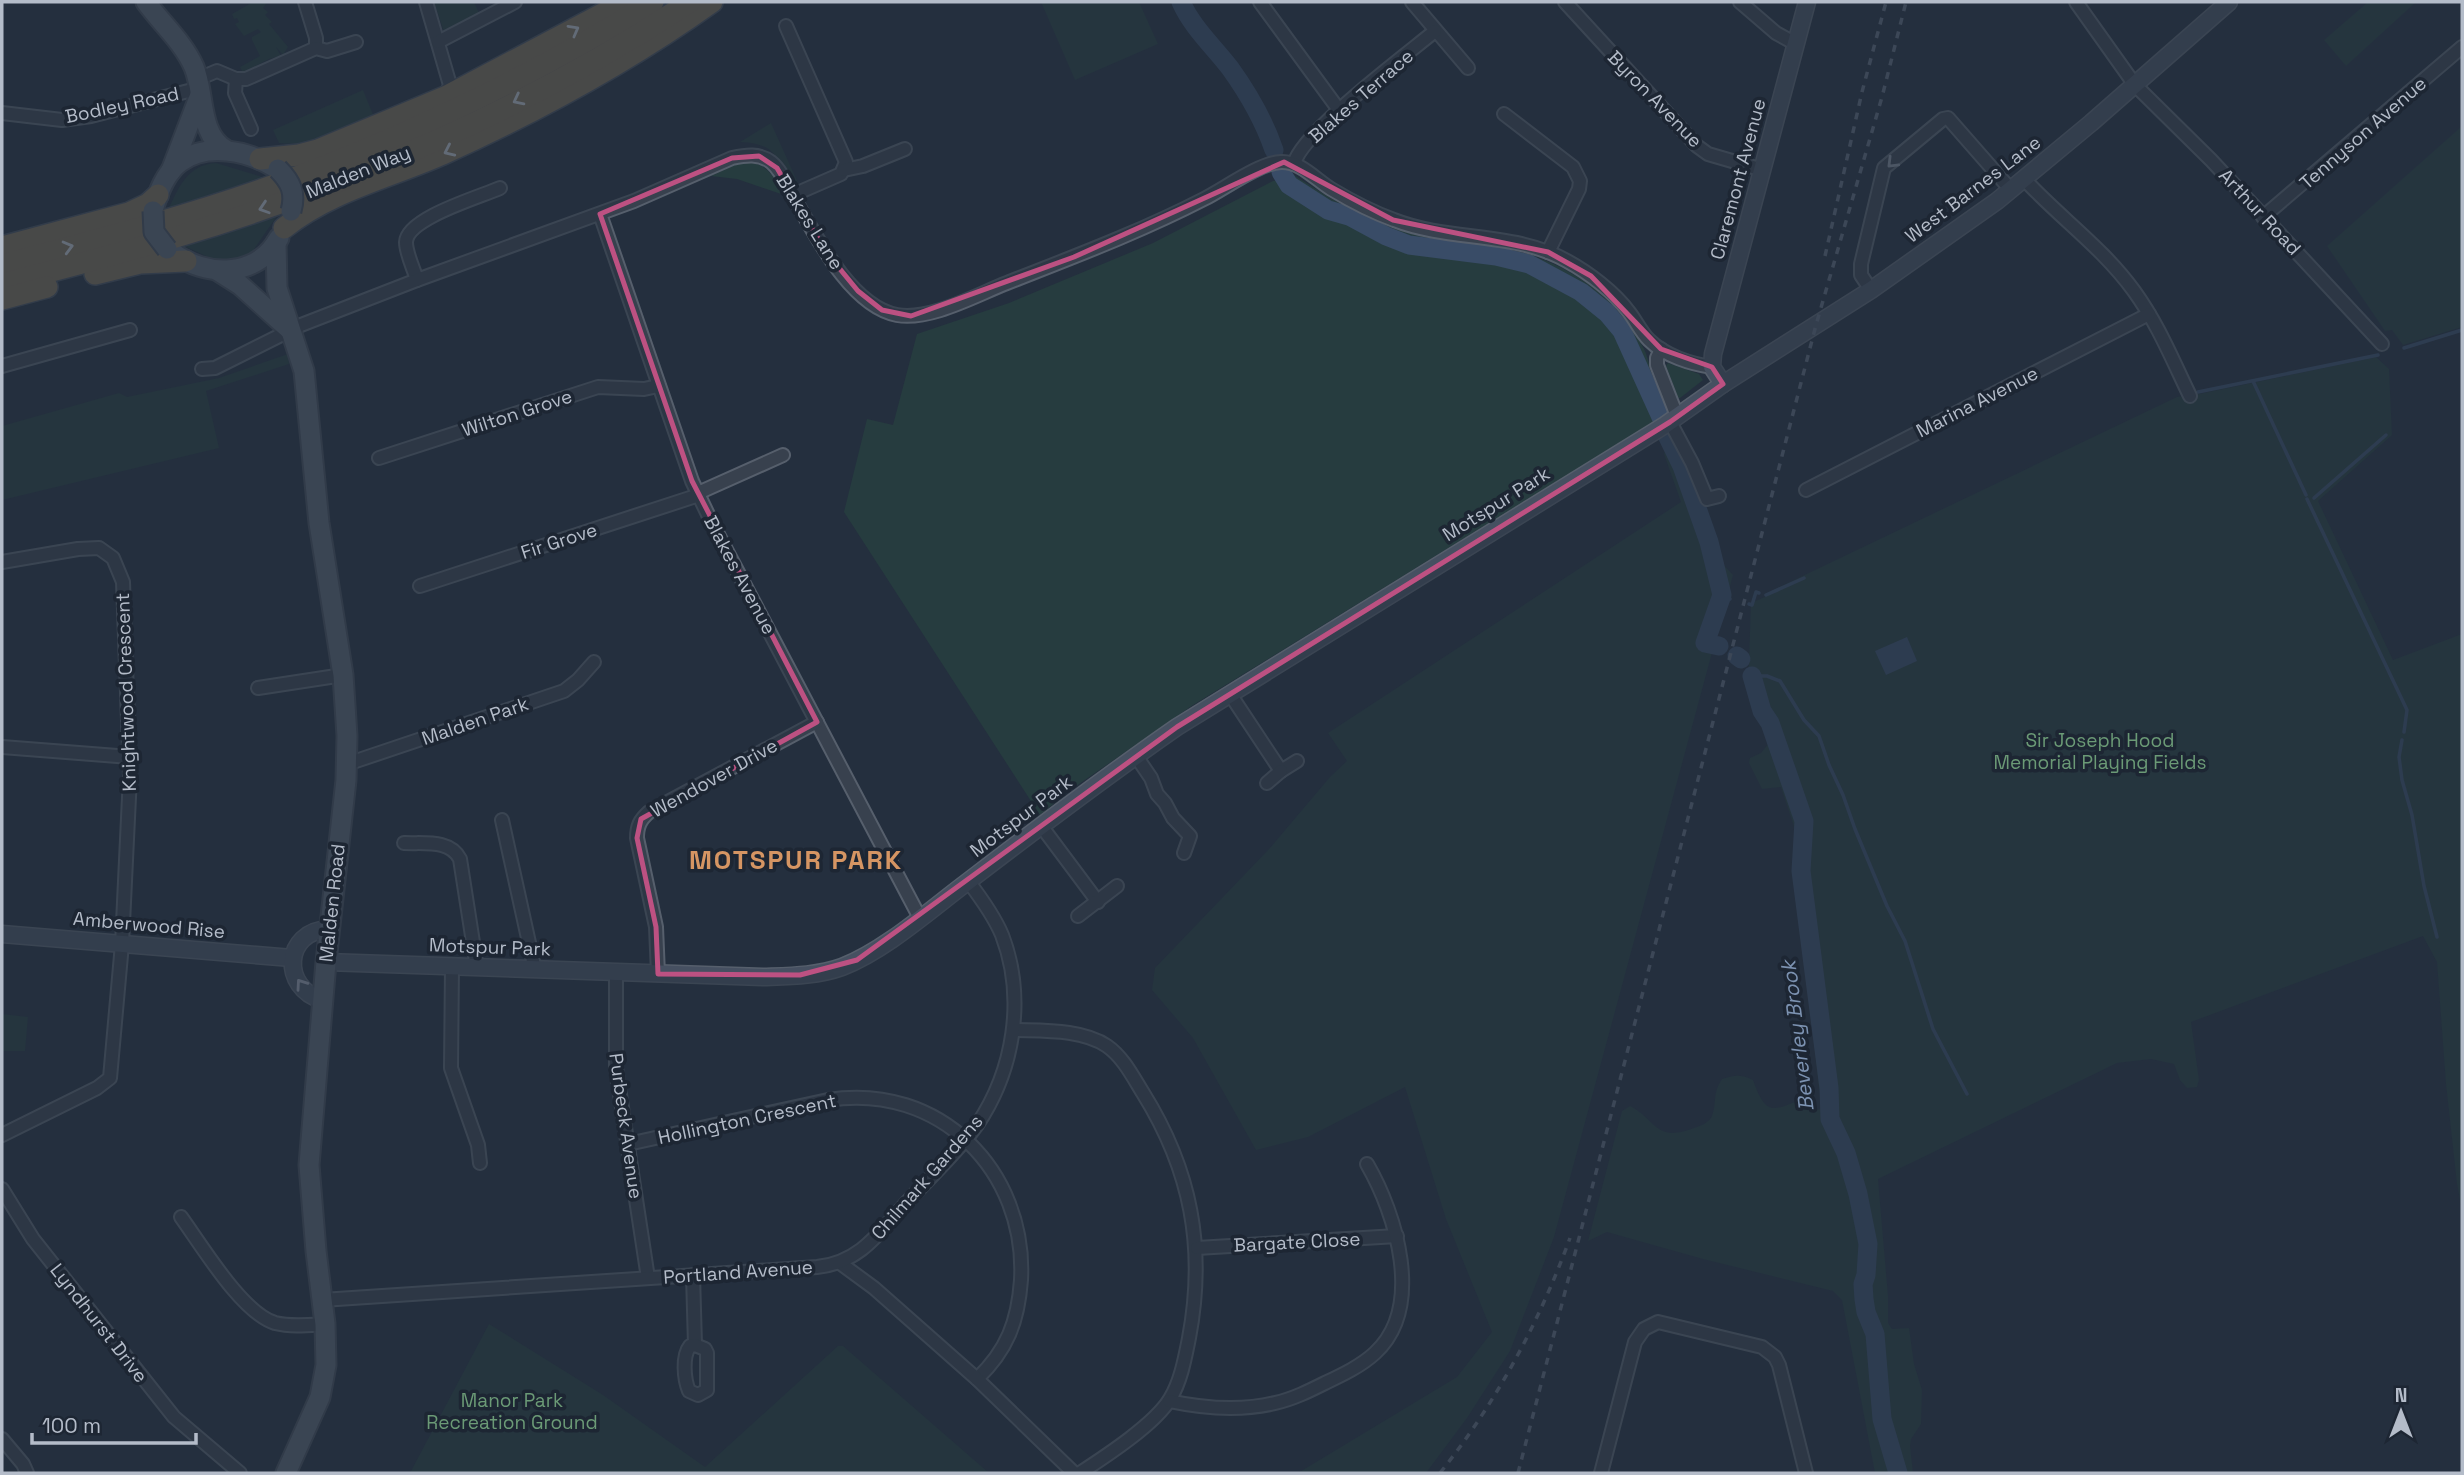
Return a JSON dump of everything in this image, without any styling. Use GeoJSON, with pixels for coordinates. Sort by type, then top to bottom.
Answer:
{"type":"FeatureCollection","features":[{"type":"Feature","properties":{"kind":"highway"},"geometry":{"type":"LineString","coordinates":[[269,164],[318,150],[445,97],[625,2]]}},
{"type":"Feature","properties":{"kind":"highway","name":"Malden Way"},"geometry":{"type":"LineString","coordinates":[[2,265],[171,219],[269,187],[355,154],[497,90],[571,51],[653,2]]}},
{"type":"Feature","properties":{"kind":"highway","name":"Malden Way"},"geometry":{"type":"LineString","coordinates":[[2,284],[178,237],[276,204],[361,171],[435,140],[531,94],[615,48],[690,2]]}},
{"type":"Feature","properties":{"kind":"highway"},"geometry":{"type":"LineString","coordinates":[[284,227],[316,206],[441,155],[581,86],[644,49],[712,2]]}},
{"type":"Feature","properties":{"kind":"highway"},"geometry":{"type":"LineString","coordinates":[[2,247],[132,212],[155,203]]}},
{"type":"Feature","properties":{"kind":"highway"},"geometry":{"type":"LineString","coordinates":[[2,299],[140,263],[186,261]]}},
{"type":"Feature","properties":{"kind":"main road"},"geometry":{"type":"LineString","coordinates":[[146,2],[182,46],[200,87],[214,141],[226,150],[269,164],[291,185],[294,194],[284,227],[255,263],[243,269],[218,271],[186,261],[167,249],[154,232],[152,223],[155,203],[170,172],[200,87]]}},
{"type":"Feature","properties":{"kind":"main road"},"geometry":{"type":"LineString","coordinates":[[170,172],[190,157],[203,152],[226,150]]}},
{"type":"Feature","properties":{"kind":"main road","name":"Malden Road"},"geometry":{"type":"LineString","coordinates":[[284,227],[276,279],[303,371],[319,523],[343,675],[347,764],[322,1000],[309,1165],[314,1238],[325,1324],[326,1365],[320,1396],[286,1473]]}},
{"type":"Feature","properties":{"kind":"main road","name":"Malden Road"},"geometry":{"type":"LineString","coordinates":[[218,271],[240,285],[289,330]]}},
{"type":"Feature","properties":{"kind":"street"},"geometry":{"type":"LineString","coordinates":[[305,2],[316,38],[316,48]]}},
{"type":"Feature","properties":{"kind":"street"},"geometry":{"type":"LineString","coordinates":[[426,2],[450,85],[445,97]]}},
{"type":"Feature","properties":{"kind":"street"},"geometry":{"type":"LineString","coordinates":[[438,41],[515,2]]}},
{"type":"Feature","properties":{"kind":"street"},"geometry":{"type":"LineString","coordinates":[[1260,2],[1339,110]]}},
{"type":"Feature","properties":{"kind":"street"},"geometry":{"type":"LineString","coordinates":[[1412,2],[1468,68]]}},
{"type":"Feature","properties":{"kind":"street","name":"Byron Avenue"},"geometry":{"type":"LineString","coordinates":[[1565,2],[1697,146],[1708,154],[1763,170]]}},
{"type":"Feature","properties":{"kind":"street"},"geometry":{"type":"LineString","coordinates":[[1740,2],[1776,33],[1796,44]]}},
{"type":"Feature","properties":{"kind":"street","name":"Claremont Avenue"},"geometry":{"type":"LineString","coordinates":[[1712,367],[1713,354],[1807,2]]}},
{"type":"Feature","properties":{"kind":"street","name":"Arthur Road"},"geometry":{"type":"LineString","coordinates":[[2076,2],[2135,85],[2211,160],[2382,344]]}},
{"type":"Feature","properties":{"kind":"street","name":"West Barnes Lane"},"geometry":{"type":"LineString","coordinates":[[1671,421],[1723,384],[1871,290],[2011,190],[2229,2]]}},
{"type":"Feature","properties":{"kind":"street"},"geometry":{"type":"LineString","coordinates":[[786,26],[844,156],[844,170]]}},
{"type":"Feature","properties":{"kind":"street","name":"Blakes Terrace"},"geometry":{"type":"LineString","coordinates":[[1294,164],[1299,151],[1339,110],[1435,32]]}},
{"type":"Feature","properties":{"kind":"street"},"geometry":{"type":"LineString","coordinates":[[251,129],[236,93],[236,79],[246,79],[316,48],[327,51],[356,42]]}},
{"type":"Feature","properties":{"kind":"street","name":"Tennyson Avenue"},"geometry":{"type":"LineString","coordinates":[[2263,217],[2462,47]]}},
{"type":"Feature","properties":{"kind":"street","name":"Bodley Road"},"geometry":{"type":"LineString","coordinates":[[2,113],[61,120],[90,116],[200,87],[217,71],[236,79]]}},
{"type":"Feature","properties":{"kind":"street"},"geometry":{"type":"LineString","coordinates":[[1504,114],[1573,167],[1578,174],[1579,189],[1548,251]]}},
{"type":"Feature","properties":{"kind":"street"},"geometry":{"type":"LineString","coordinates":[[1871,290],[1861,275],[1861,264],[1884,168],[1943,119],[1948,118],[2011,190]]}},
{"type":"Feature","properties":{"kind":"street"},"geometry":{"type":"LineString","coordinates":[[793,195],[835,177],[844,170],[863,166],[905,149]]}},
{"type":"Feature","properties":{"kind":"street","name":"Blakes Lane"},"geometry":{"type":"LineString","coordinates":[[202,369],[215,368],[289,330],[417,280],[600,215],[732,158],[745,155],[759,156],[777,168],[826,253],[858,291],[882,310],[911,316],[938,310],[1129,234],[1204,199],[1259,169],[1279,162],[1294,164]]}},
{"type":"Feature","properties":{"kind":"street"},"geometry":{"type":"LineString","coordinates":[[1294,164],[1330,188],[1393,220],[1423,230],[1520,243],[1548,251],[1591,276],[1628,310],[1650,341],[1661,349],[1697,365],[1712,367],[1723,384]]}},
{"type":"Feature","properties":{"kind":"street"},"geometry":{"type":"LineString","coordinates":[[2024,178],[2098,249],[2133,289],[2166,342],[2190,396]]}},
{"type":"Feature","properties":{"kind":"street"},"geometry":{"type":"LineString","coordinates":[[417,280],[406,245],[411,231],[434,215],[500,188]]}},
{"type":"Feature","properties":{"kind":"street","name":"Blakes Avenue"},"geometry":{"type":"LineString","coordinates":[[600,215],[698,494],[920,918]]}},
{"type":"Feature","properties":{"kind":"street","name":"Marina Avenue"},"geometry":{"type":"LineString","coordinates":[[1806,490],[2149,314]]}},
{"type":"Feature","properties":{"kind":"street"},"geometry":{"type":"LineString","coordinates":[[2,366],[130,330]]}},
{"type":"Feature","properties":{"kind":"street"},"geometry":{"type":"LineString","coordinates":[[1661,349],[1657,365],[1671,421],[1707,499],[1719,496]]}},
{"type":"Feature","properties":{"kind":"street","name":"Wilton Grove"},"geometry":{"type":"LineString","coordinates":[[379,458],[592,389],[658,386]]}},
{"type":"Feature","properties":{"kind":"street","name":"Motspur Park"},"geometry":{"type":"LineString","coordinates":[[326,962],[763,977],[829,971],[857,960],[920,918],[1136,756],[1230,694],[1671,421]]}},
{"type":"Feature","properties":{"kind":"street","name":"Fir Grove"},"geometry":{"type":"LineString","coordinates":[[420,586],[698,494],[783,455]]}},
{"type":"Feature","properties":{"kind":"street","name":"Knightwood Crescent"},"geometry":{"type":"LineString","coordinates":[[2,562],[89,548],[99,548],[114,558],[121,573],[125,595],[130,757],[122,944],[110,1078],[107,1083],[2,1135]]}},
{"type":"Feature","properties":{"kind":"street","name":"Malden Park"},"geometry":{"type":"LineString","coordinates":[[347,764],[564,691],[594,662]]}},
{"type":"Feature","properties":{"kind":"street"},"geometry":{"type":"LineString","coordinates":[[258,688],[343,675]]}},
{"type":"Feature","properties":{"kind":"street"},"geometry":{"type":"LineString","coordinates":[[1230,694],[1281,771]]}},
{"type":"Feature","properties":{"kind":"street","name":"Wendover Drive"},"geometry":{"type":"LineString","coordinates":[[658,974],[656,927],[636,838],[641,819],[649,812],[817,722]]}},
{"type":"Feature","properties":{"kind":"street"},"geometry":{"type":"LineString","coordinates":[[2,747],[130,757]]}},
{"type":"Feature","properties":{"kind":"street"},"geometry":{"type":"LineString","coordinates":[[1136,756],[1173,818],[1190,836],[1184,853]]}},
{"type":"Feature","properties":{"kind":"street"},"geometry":{"type":"LineString","coordinates":[[1267,783],[1297,761]]}},
{"type":"Feature","properties":{"kind":"street"},"geometry":{"type":"LineString","coordinates":[[502,820],[535,970]]}},
{"type":"Feature","properties":{"kind":"street"},"geometry":{"type":"LineString","coordinates":[[1042,827],[1098,902]]}},
{"type":"Feature","properties":{"kind":"street"},"geometry":{"type":"LineString","coordinates":[[404,843],[442,845],[456,852],[460,859],[477,968]]}},
{"type":"Feature","properties":{"kind":"street","name":"Chilmark Gardens"},"geometry":{"type":"LineString","coordinates":[[840,1263],[859,1252],[966,1139],[985,1112],[1001,1078],[1014,1030],[1013,990],[1007,949],[996,923],[968,881]]}},
{"type":"Feature","properties":{"kind":"street"},"geometry":{"type":"LineString","coordinates":[[1078,916],[1117,886]]}},
{"type":"Feature","properties":{"kind":"street"},"geometry":{"type":"LineString","coordinates":[[322,1000],[311,997],[302,988],[295,978],[292,958],[302,938],[310,932],[329,929]]}},
{"type":"Feature","properties":{"kind":"street","name":"Amberwood Rise"},"geometry":{"type":"LineString","coordinates":[[2,934],[292,958]]}},
{"type":"Feature","properties":{"kind":"street"},"geometry":{"type":"LineString","coordinates":[[452,967],[452,1078],[478,1144],[480,1163]]}},
{"type":"Feature","properties":{"kind":"street","name":"Purbeck Avenue"},"geometry":{"type":"LineString","coordinates":[[616,973],[615,1056],[648,1278]]}},
{"type":"Feature","properties":{"kind":"street"},"geometry":{"type":"LineString","coordinates":[[1014,1030],[1085,1037],[1108,1046],[1119,1057],[1149,1102],[1175,1153],[1190,1202],[1197,1248],[1190,1332],[1179,1379],[1169,1401],[1153,1419],[1080,1473]]}},
{"type":"Feature","properties":{"kind":"street","name":"Hollington Crescent"},"geometry":{"type":"LineString","coordinates":[[628,1144],[828,1100],[856,1097],[884,1099],[909,1106],[955,1129],[987,1165],[1004,1193],[1015,1221],[1021,1254],[1019,1300],[1009,1337],[996,1360],[976,1379]]}},
{"type":"Feature","properties":{"kind":"street"},"geometry":{"type":"LineString","coordinates":[[1169,1401],[1228,1406],[1276,1403],[1295,1397],[1360,1364],[1376,1352],[1396,1321],[1402,1284],[1397,1236],[1377,1180],[1367,1164]]}},
{"type":"Feature","properties":{"kind":"street","name":"Lyndhurst Drive"},"geometry":{"type":"LineString","coordinates":[[2,1189],[33,1239],[174,1417],[240,1473]]}},
{"type":"Feature","properties":{"kind":"street"},"geometry":{"type":"LineString","coordinates":[[181,1217],[255,1313],[278,1324],[325,1324]]}},
{"type":"Feature","properties":{"kind":"street","name":"Bargate Close"},"geometry":{"type":"LineString","coordinates":[[1197,1248],[1397,1236]]}},
{"type":"Feature","properties":{"kind":"street","name":"Portland Avenue"},"geometry":{"type":"LineString","coordinates":[[322,1300],[817,1267],[840,1263],[874,1288],[976,1379],[1074,1473]]}},
{"type":"Feature","properties":{"kind":"street"},"geometry":{"type":"LineString","coordinates":[[693,1275],[695,1345]]}},
{"type":"Feature","properties":{"kind":"street"},"geometry":{"type":"LineString","coordinates":[[1601,1473],[1635,1342],[1644,1329],[1658,1322],[1762,1347],[1769,1352],[1779,1365],[1806,1473]]}},
{"type":"Feature","properties":{"kind":"street"},"geometry":{"type":"LineString","coordinates":[[2,1439],[23,1464],[27,1473]]}},
{"type":"Feature","properties":{"kind":"highlighted area"},"geometry":{"type":"Polygon","coordinates":[[[759,156],[777,168],[826,252],[858,291],[882,310],[911,316],[1074,257],[1284,162],[1393,220],[1548,252],[1591,276],[1661,349],[1712,367],[1723,384],[1670,422],[1177,727],[857,960],[800,975],[658,974],[656,927],[637,838],[641,819],[817,722],[692,481],[600,214],[732,158],[759,156]]]}},
{"type":"Feature","properties":{"kind":"green space"},"geometry":{"type":"Polygon","coordinates":[[[253,2],[265,2],[263,8],[268,12],[265,15],[272,22],[269,24],[288,47],[283,55],[276,47],[281,56],[269,59],[243,73],[240,67],[260,56],[252,37],[261,32],[258,29],[244,36],[235,24],[239,22],[237,18],[234,19],[232,14],[253,2]]]}},
{"type":"Feature","properties":{"kind":"green space"},"geometry":{"type":"Polygon","coordinates":[[[434,2],[474,2],[479,13],[444,32],[434,2]]]}},
{"type":"Feature","properties":{"kind":"green space"},"geometry":{"type":"Polygon","coordinates":[[[1041,2],[1139,2],[1158,44],[1075,80],[1041,2]]]}},
{"type":"Feature","properties":{"kind":"green space"},"geometry":{"type":"Polygon","coordinates":[[[2368,2],[2416,2],[2346,66],[2324,40],[2368,2]]]}},
{"type":"Feature","properties":{"kind":"green space"},"geometry":{"type":"Polygon","coordinates":[[[363,90],[374,117],[316,140],[279,143],[273,130],[363,90]]]}},
{"type":"Feature","properties":{"kind":"green space"},"geometry":{"type":"Polygon","coordinates":[[[771,123],[798,183],[770,150],[753,143],[740,142],[771,123]]]}},
{"type":"Feature","properties":{"kind":"green space"},"geometry":{"type":"Polygon","coordinates":[[[2462,126],[2462,327],[2403,345],[2392,330],[2385,331],[2327,246],[2462,126]]]}},
{"type":"Feature","properties":{"kind":"green space"},"geometry":{"type":"Polygon","coordinates":[[[746,162],[765,168],[784,195],[737,179],[711,176],[746,162]]]}},
{"type":"Feature","properties":{"kind":"green space"},"geometry":{"type":"Polygon","coordinates":[[[216,163],[266,178],[168,210],[180,186],[191,173],[216,163]]]}},
{"type":"Feature","properties":{"kind":"green space"},"geometry":{"type":"Polygon","coordinates":[[[1294,175],[1338,202],[1401,231],[1528,254],[1587,283],[1620,313],[1633,330],[1645,352],[1666,414],[1193,705],[1069,791],[1040,815],[844,512],[867,419],[893,425],[917,334],[1009,303],[1153,243],[1273,181],[1294,175]]]}},
{"type":"Feature","properties":{"kind":"green space"},"geometry":{"type":"Polygon","coordinates":[[[279,213],[248,258],[219,262],[182,245],[279,213]]]}},
{"type":"Feature","properties":{"kind":"green space"},"geometry":{"type":"Polygon","coordinates":[[[288,354],[289,364],[206,391],[219,448],[2,500],[2,426],[119,393],[127,397],[219,378],[288,354]]]}},
{"type":"Feature","properties":{"kind":"green space","name":"Sir Joseph Hood Memorial Playing Fields"},"geometry":{"type":"Polygon","coordinates":[[[2376,357],[2389,369],[2392,435],[2318,501],[2393,660],[2462,634],[2462,1210],[2446,1084],[2437,962],[2423,936],[2191,1022],[2199,1080],[2197,1087],[2187,1088],[2180,1080],[2174,1064],[2151,1059],[2117,1063],[1878,1179],[1888,1323],[1892,1329],[1909,1328],[1914,1364],[1922,1390],[1921,1424],[1911,1439],[1910,1446],[1913,1473],[1875,1473],[1842,1300],[1833,1291],[1607,1232],[1588,1241],[1622,1111],[1630,1106],[1658,1128],[1671,1133],[1681,1132],[1709,1121],[1722,1079],[1737,1076],[1753,1080],[1762,1100],[1772,1108],[1804,1098],[1812,1111],[1824,1108],[1819,1088],[1803,944],[1794,826],[1781,787],[1762,789],[1749,763],[1750,758],[1761,753],[1769,743],[1748,690],[1751,603],[2177,397],[2376,357]]]}},
{"type":"Feature","properties":{"kind":"green space"},"geometry":{"type":"Polygon","coordinates":[[[1668,363],[1699,374],[1703,380],[1678,398],[1666,366],[1668,363]]]}},
{"type":"Feature","properties":{"kind":"green space"},"geometry":{"type":"Polygon","coordinates":[[[1675,445],[1686,464],[1718,559],[1733,575],[1554,1237],[1510,1351],[1467,1418],[1426,1473],[1298,1473],[1457,1377],[1492,1332],[1446,1219],[1405,1087],[1308,1137],[1256,1150],[1193,1038],[1152,990],[1155,968],[1270,848],[1330,777],[1347,761],[1328,733],[1681,502],[1664,454],[1675,445]]]}},
{"type":"Feature","properties":{"kind":"green space"},"geometry":{"type":"Polygon","coordinates":[[[2,1014],[28,1017],[25,1051],[2,1051],[2,1014]]]}},
{"type":"Feature","properties":{"kind":"green space","name":"Manor Park Recreation Ground"},"geometry":{"type":"Polygon","coordinates":[[[489,1324],[603,1395],[705,1467],[838,1346],[843,1346],[989,1473],[410,1473],[489,1324]]]}},
{"type":"Feature","properties":{"kind":"water"},"geometry":{"type":"Polygon","coordinates":[[[1907,637],[1917,661],[1886,675],[1875,651],[1907,637]]]}},
{"type":"Feature","properties":{"kind":"waterway","name":"Beverley Brook"},"geometry":{"type":"LineString","coordinates":[[1181,2],[1197,28],[1243,87],[1274,150]]}},
{"type":"Feature","properties":{"kind":"waterway","name":"Beverley Brook"},"geometry":{"type":"LineString","coordinates":[[1281,172],[1289,185],[1328,210],[1349,216],[1386,236],[1409,245],[1496,256],[1529,264],[1581,292],[1607,313],[1622,331],[1661,417]]}},
{"type":"Feature","properties":{"kind":"waterway"},"geometry":{"type":"LineString","coordinates":[[2404,348],[2462,330]]}},
{"type":"Feature","properties":{"kind":"waterway"},"geometry":{"type":"LineString","coordinates":[[2198,392],[2378,355]]}},
{"type":"Feature","properties":{"kind":"waterway"},"geometry":{"type":"LineString","coordinates":[[2253,381],[2306,495]]}},
{"type":"Feature","properties":{"kind":"waterway","name":"Beverley Brook"},"geometry":{"type":"LineString","coordinates":[[1667,435],[1682,466],[1709,542],[1722,595],[1705,643],[1719,646]]}},
{"type":"Feature","properties":{"kind":"waterway"},"geometry":{"type":"LineString","coordinates":[[2314,498],[2386,435]]}},
{"type":"Feature","properties":{"kind":"waterway"},"geometry":{"type":"LineString","coordinates":[[2307,499],[2407,710],[2404,732]]}},
{"type":"Feature","properties":{"kind":"waterway"},"geometry":{"type":"LineString","coordinates":[[1766,595],[1804,578]]}},
{"type":"Feature","properties":{"kind":"waterway"},"geometry":{"type":"LineString","coordinates":[[1749,604],[1752,605],[1756,592],[1759,593]]}},
{"type":"Feature","properties":{"kind":"waterway"},"geometry":{"type":"LineString","coordinates":[[1721,596],[1730,599]]}},
{"type":"Feature","properties":{"kind":"waterway","name":"Beverley Brook"},"geometry":{"type":"LineString","coordinates":[[1737,656],[1741,659]]}},
{"type":"Feature","properties":{"kind":"waterway"},"geometry":{"type":"LineString","coordinates":[[1752,676],[1767,676],[1780,681],[1804,720],[1819,736],[1887,906],[1905,941],[1933,1029],[1967,1094]]}},
{"type":"Feature","properties":{"kind":"waterway","name":"Beverley Brook"},"geometry":{"type":"LineString","coordinates":[[1752,676],[1762,711],[1770,723],[1804,821],[1801,871],[1829,1088],[1830,1119],[1846,1153],[1868,1244],[1864,1299],[1875,1334],[1882,1419],[1898,1473]]}},
{"type":"Feature","properties":{"kind":"waterway"},"geometry":{"type":"LineString","coordinates":[[2402,740],[2399,757],[2402,780],[2412,815],[2424,886],[2437,937]]}},
{"type":"Feature","properties":{"kind":"railway"},"geometry":{"type":"LineString","coordinates":[[1825,256],[1862,92],[1886,2]]}},
{"type":"Feature","properties":{"kind":"railway"},"geometry":{"type":"LineString","coordinates":[[1518,1473],[1816,325],[1882,97],[1906,2]]}},
{"type":"Feature","properties":{"kind":"railway"},"geometry":{"type":"LineString","coordinates":[[1440,1473],[1498,1390],[1530,1331],[1570,1238]]}},
{"type":"Feature","properties":{"kind":"district","name":"MOTSPUR PARK"},"geometry":{"type":"Point","coordinates":[796,860]}}]}
